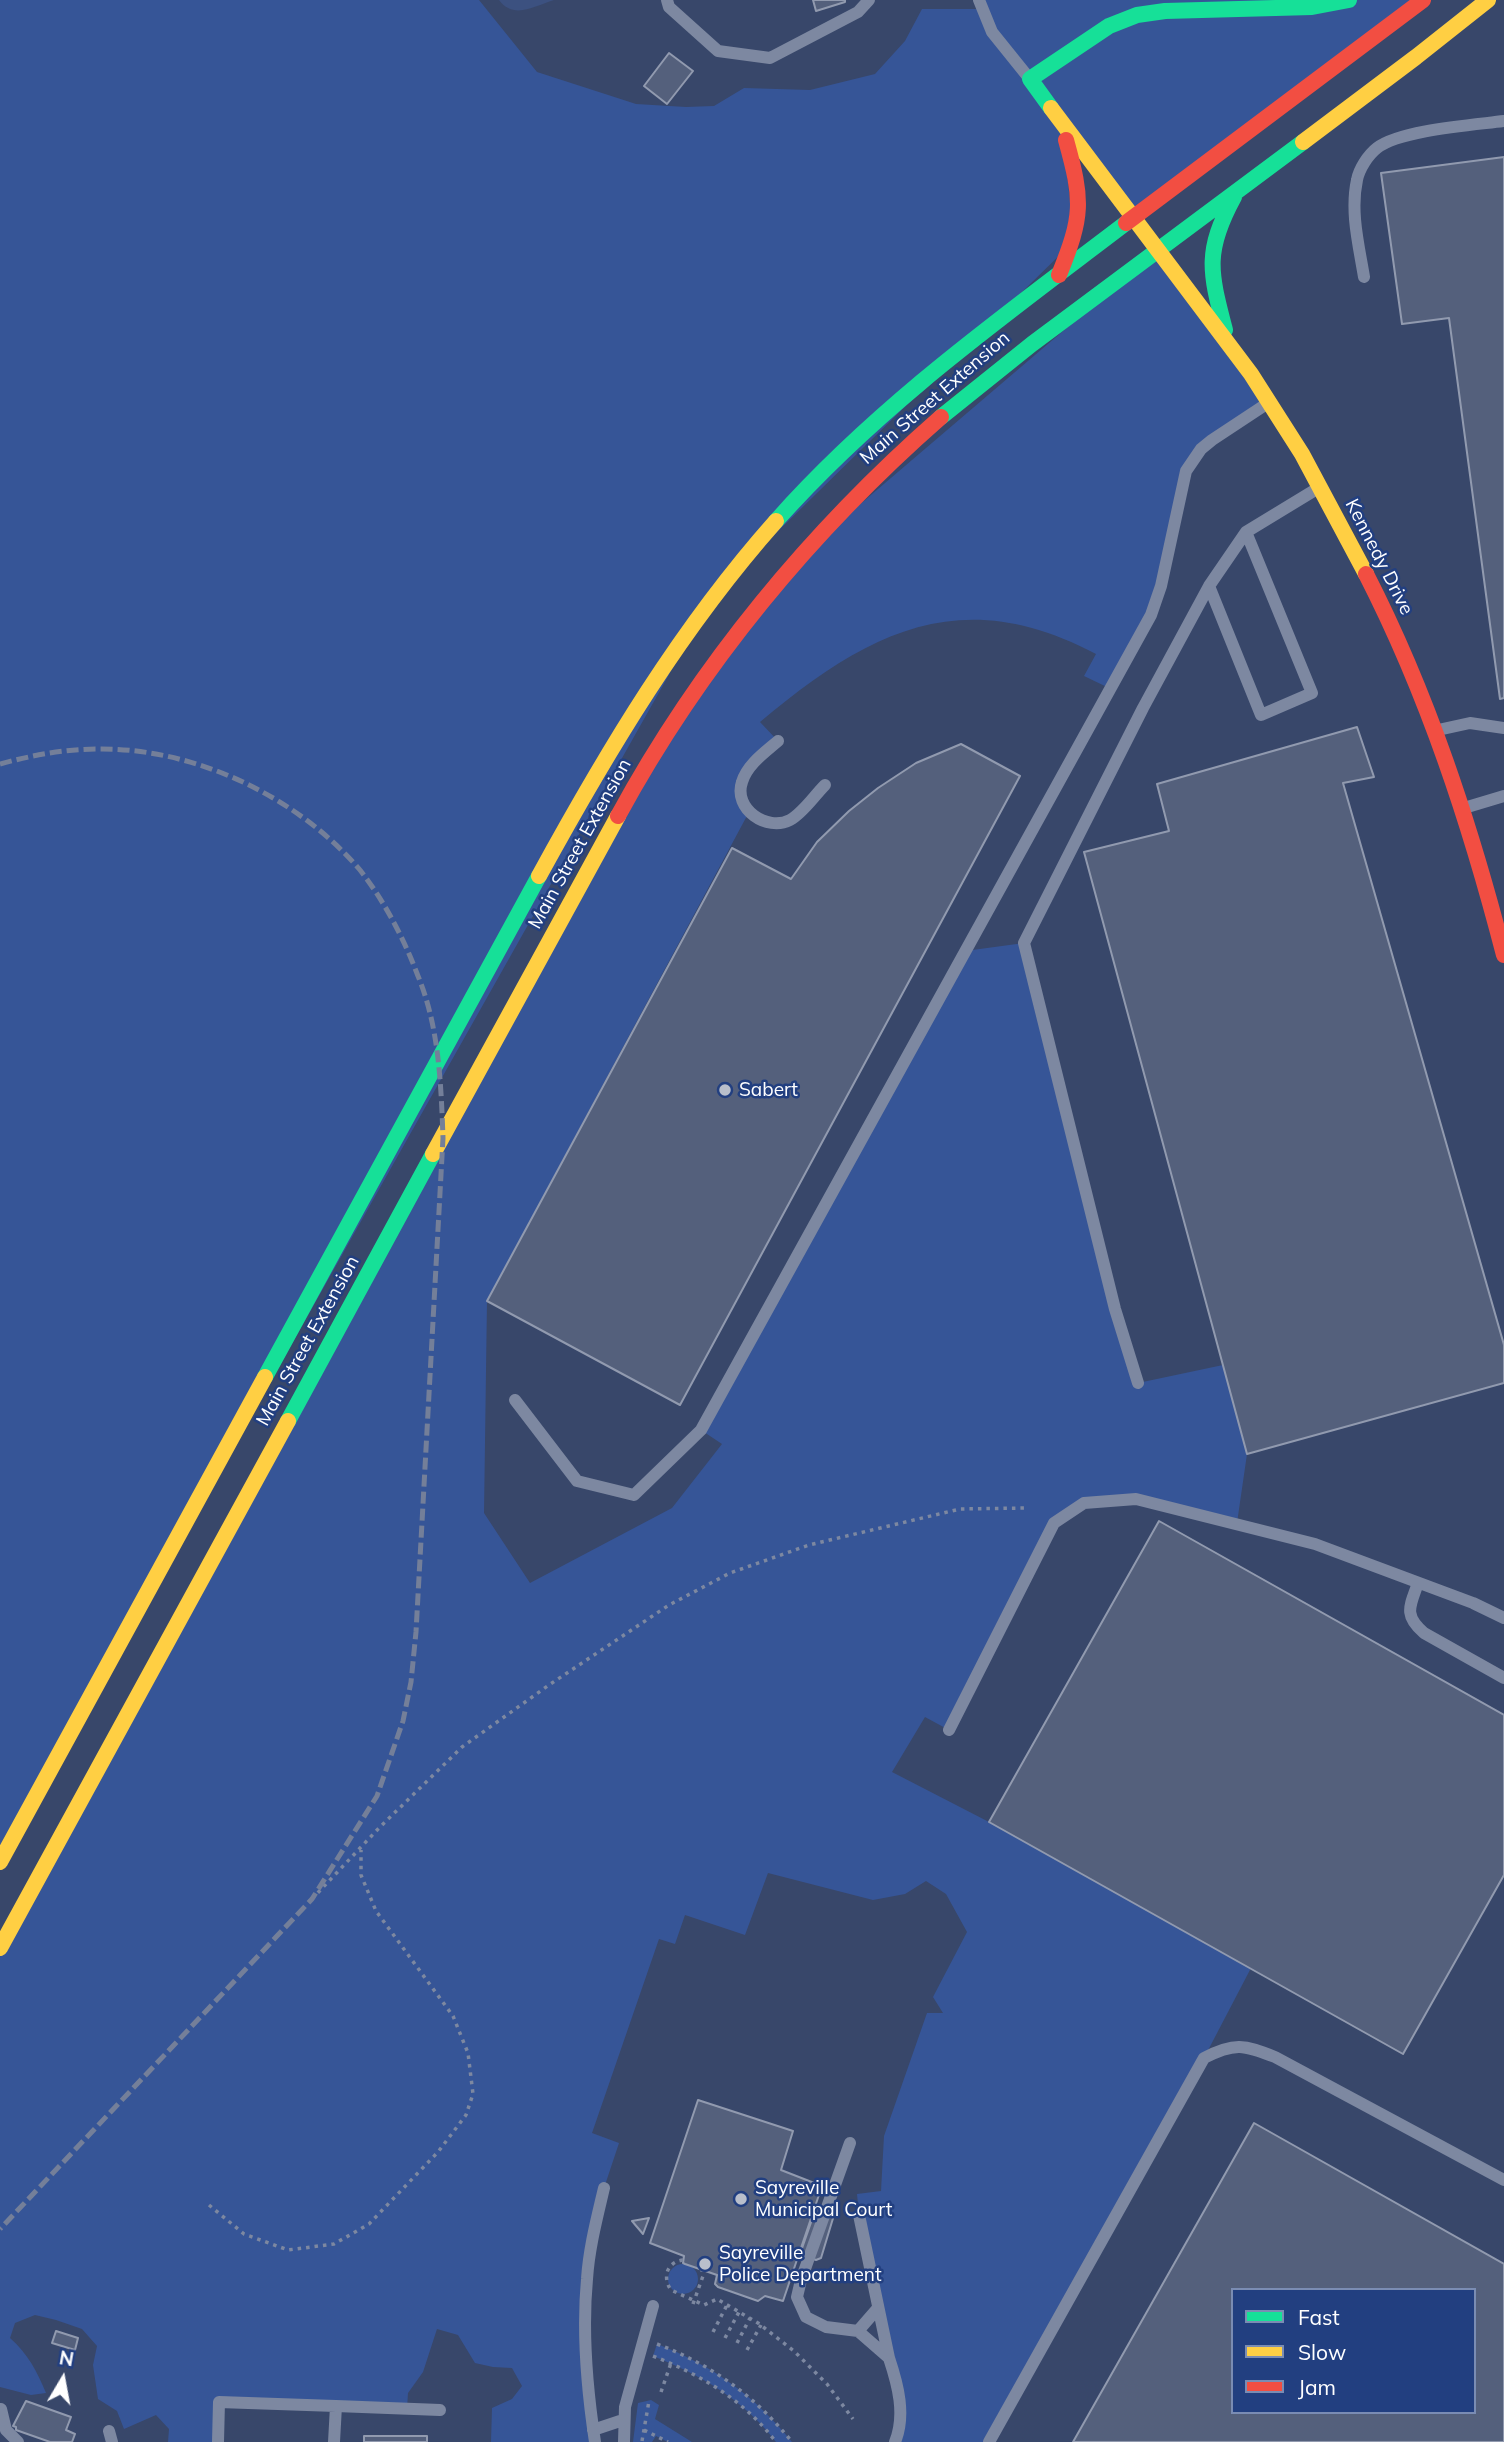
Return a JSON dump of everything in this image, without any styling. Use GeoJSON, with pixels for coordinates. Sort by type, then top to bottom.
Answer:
{"type":"FeatureCollection","features":[{"type":"Feature","properties":{"kind":"main road"},"geometry":{"type":"LineString","coordinates":[[1030,79],[1109,26],[1137,15],[1165,10],[1312,7],[1349,0]]}},
{"type":"Feature","properties":{"kind":"main road","name":"Main Street Extension"},"geometry":{"type":"LineString","coordinates":[[0,1862],[594,776],[652,681],[715,593],[760,539],[832,461],[945,362],[1423,0]]}},
{"type":"Feature","properties":{"kind":"main road","name":"Main Street Extension"},"geometry":{"type":"LineString","coordinates":[[0,1948],[625,803],[687,701],[772,586],[843,508],[895,457],[995,372],[1236,193],[1488,0]]}},
{"type":"Feature","properties":{"kind":"main road","name":"Kennedy Drive"},"geometry":{"type":"LineString","coordinates":[[1030,79],[1228,342],[1270,402],[1320,487],[1374,590],[1435,731],[1490,898],[1504,955]]}},
{"type":"Feature","properties":{"kind":"main road"},"geometry":{"type":"LineString","coordinates":[[1059,275],[1074,241],[1081,209],[1079,190],[1060,121]]}},
{"type":"Feature","properties":{"kind":"main road"},"geometry":{"type":"LineString","coordinates":[[1228,342],[1213,278],[1212,252],[1215,235],[1236,193]]}},
{"type":"Feature","properties":{"kind":"lane"},"geometry":{"type":"LineString","coordinates":[[667,0],[669,7],[718,51],[770,58],[858,12],[869,0]]}},
{"type":"Feature","properties":{"kind":"lane"},"geometry":{"type":"LineString","coordinates":[[979,0],[992,32],[1030,79]]}},
{"type":"Feature","properties":{"kind":"lane"},"geometry":{"type":"LineString","coordinates":[[1364,277],[1355,217],[1357,180],[1363,166],[1377,148],[1403,136],[1504,121]]}},
{"type":"Feature","properties":{"kind":"lane"},"geometry":{"type":"LineString","coordinates":[[514,1400],[577,1482],[634,1494],[701,1430],[1151,615],[1161,586],[1186,471],[1201,449],[1270,402]]}},
{"type":"Feature","properties":{"kind":"lane"},"geometry":{"type":"LineString","coordinates":[[1138,1383],[1115,1310],[1024,943],[1209,586],[1246,532],[1320,487]]}},
{"type":"Feature","properties":{"kind":"lane"},"geometry":{"type":"LineString","coordinates":[[1209,586],[1261,715],[1312,693],[1246,532]]}},
{"type":"Feature","properties":{"kind":"lane"},"geometry":{"type":"LineString","coordinates":[[1435,731],[1470,723],[1504,728]]}},
{"type":"Feature","properties":{"kind":"lane"},"geometry":{"type":"LineString","coordinates":[[778,741],[755,762],[743,778],[740,795],[749,812],[764,821],[783,823],[793,819],[825,785]]}},
{"type":"Feature","properties":{"kind":"lane"},"geometry":{"type":"LineString","coordinates":[[1462,808],[1504,796]]}},
{"type":"Feature","properties":{"kind":"lane"},"geometry":{"type":"LineString","coordinates":[[949,1730],[1054,1523],[1084,1503],[1136,1499],[1315,1544],[1474,1603],[1504,1618]]}},
{"type":"Feature","properties":{"kind":"lane"},"geometry":{"type":"LineString","coordinates":[[1418,1583],[1410,1607],[1410,1617],[1414,1625],[1504,1678]]}},
{"type":"Feature","properties":{"kind":"lane"},"geometry":{"type":"LineString","coordinates":[[989,2442],[1204,2058],[1222,2049],[1246,2046],[1275,2057],[1504,2180]]}},
{"type":"Feature","properties":{"kind":"lane"},"geometry":{"type":"LineString","coordinates":[[850,2143],[797,2297],[806,2317],[826,2327],[858,2331],[889,2358]]}},
{"type":"Feature","properties":{"kind":"lane"},"geometry":{"type":"LineString","coordinates":[[604,2188],[594,2229],[586,2296],[586,2343],[594,2436],[623,2420]]}},
{"type":"Feature","properties":{"kind":"lane"},"geometry":{"type":"LineString","coordinates":[[859,2215],[889,2358],[896,2378],[900,2430],[895,2442]]}},
{"type":"Feature","properties":{"kind":"lane"},"geometry":{"type":"LineString","coordinates":[[624,2442],[623,2420],[653,2306]]}},
{"type":"Feature","properties":{"kind":"lane"},"geometry":{"type":"LineString","coordinates":[[858,2331],[878,2308]]}},
{"type":"Feature","properties":{"kind":"lane"},"geometry":{"type":"LineString","coordinates":[[218,2442],[219,2402],[440,2410]]}},
{"type":"Feature","properties":{"kind":"lane"},"geometry":{"type":"LineString","coordinates":[[334,2442],[336,2406]]}},
{"type":"Feature","properties":{"kind":"lane"},"geometry":{"type":"LineString","coordinates":[[1,2409],[6,2430],[18,2442]]}},
{"type":"Feature","properties":{"kind":"path"},"geometry":{"type":"LineString","coordinates":[[312,1899],[462,1747],[669,1605],[730,1573],[809,1545],[960,1509],[1028,1507]]}},
{"type":"Feature","properties":{"kind":"path"},"geometry":{"type":"LineString","coordinates":[[209,2205],[244,2234],[288,2250],[334,2244],[369,2224],[438,2152],[466,2115],[473,2094],[468,2053],[453,2016],[376,1911],[361,1875],[360,1848]]}},
{"type":"Feature","properties":{"kind":"path"},"geometry":{"type":"LineString","coordinates":[[683,2260],[672,2263],[666,2273],[667,2285],[676,2294],[704,2305],[717,2299],[761,2325],[811,2367],[853,2418]]}},
{"type":"Feature","properties":{"kind":"path"},"geometry":{"type":"LineString","coordinates":[[693,2302],[703,2276],[702,2270]]}},
{"type":"Feature","properties":{"kind":"path"},"geometry":{"type":"LineString","coordinates":[[713,2332],[727,2305]]}},
{"type":"Feature","properties":{"kind":"path"},"geometry":{"type":"LineString","coordinates":[[725,2338],[739,2312]]}},
{"type":"Feature","properties":{"kind":"path"},"geometry":{"type":"LineString","coordinates":[[737,2343],[750,2318]]}},
{"type":"Feature","properties":{"kind":"path"},"geometry":{"type":"LineString","coordinates":[[747,2350],[761,2325]]}},
{"type":"Feature","properties":{"kind":"path"},"geometry":{"type":"LineString","coordinates":[[657,2344],[701,2363],[741,2390],[792,2442]]}},
{"type":"Feature","properties":{"kind":"path"},"geometry":{"type":"LineString","coordinates":[[653,2356],[699,2376],[739,2404],[776,2442]]}},
{"type":"Feature","properties":{"kind":"path"},"geometry":{"type":"LineString","coordinates":[[661,2392],[671,2363]]}},
{"type":"Feature","properties":{"kind":"path"},"geometry":{"type":"LineString","coordinates":[[641,2442],[649,2401]]}},
{"type":"Feature","properties":{"kind":"path"},"geometry":{"type":"LineString","coordinates":[[644,2430],[668,2442]]}},
{"type":"Feature","properties":{"kind":"shaded area"},"geometry":{"type":"Polygon","coordinates":[[[0,0],[479,0],[537,72],[636,104],[686,107],[714,106],[744,88],[810,90],[875,74],[905,41],[922,9],[981,9],[979,0],[1423,0],[1135,219],[1062,123],[1074,241],[715,593],[0,1862],[0,0]]]}},
{"type":"Feature","properties":{"kind":"shaded area"},"geometry":{"type":"Polygon","coordinates":[[[499,0],[554,0],[518,10],[505,6],[499,0]]]}},
{"type":"Feature","properties":{"kind":"shaded area"},"geometry":{"type":"Polygon","coordinates":[[[1158,250],[1270,403],[1193,460],[1161,586],[1109,688],[1084,676],[1096,654],[1047,633],[1002,622],[959,620],[918,627],[878,642],[839,663],[760,722],[778,741],[743,778],[749,812],[487,1301],[484,1513],[530,1583],[672,1508],[722,1444],[701,1430],[965,951],[1024,943],[1138,1383],[1223,1365],[1247,1454],[1237,1523],[1136,1499],[1084,1503],[1054,1523],[949,1730],[925,1717],[892,1772],[989,1822],[1251,1968],[1204,2058],[989,2442],[895,2442],[900,2430],[859,2215],[857,2194],[881,2191],[884,2136],[927,2013],[943,2013],[933,1997],[967,1932],[946,1894],[926,1881],[905,1894],[873,1900],[768,1873],[745,1935],[685,1915],[675,1944],[659,1939],[592,2133],[619,2143],[604,2188],[587,2277],[594,2442],[491,2442],[492,2408],[512,2399],[522,2386],[512,2368],[475,2363],[458,2335],[437,2329],[423,2372],[408,2393],[407,2409],[219,2402],[218,2442],[168,2442],[169,2429],[156,2415],[124,2429],[117,2411],[98,2399],[93,2365],[97,2346],[82,2329],[56,2320],[35,2315],[15,2323],[10,2338],[31,2363],[46,2393],[31,2395],[0,2387],[0,1948],[631,793],[796,559],[1158,250]]]}},
{"type":"Feature","properties":{"kind":"shaded area"},"geometry":{"type":"Polygon","coordinates":[[[683,2264],[694,2268],[698,2279],[694,2290],[683,2294],[672,2290],[668,2279],[672,2268],[683,2264]]]}},
{"type":"Feature","properties":{"kind":"shaded area"},"geometry":{"type":"Polygon","coordinates":[[[657,2344],[714,2372],[748,2396],[792,2442],[776,2442],[750,2414],[721,2390],[653,2356],[657,2344]]]}},
{"type":"Feature","properties":{"kind":"shaded area"},"geometry":{"type":"Polygon","coordinates":[[[651,2400],[659,2405],[655,2419],[692,2442],[668,2442],[656,2436],[652,2442],[633,2442],[638,2403],[651,2400]]]}},
{"type":"Feature","properties":{"kind":"building"},"geometry":{"type":"Polygon","coordinates":[[[813,0],[845,0],[845,2],[816,11],[813,0]]]}},
{"type":"Feature","properties":{"kind":"building"},"geometry":{"type":"Polygon","coordinates":[[[669,53],[693,71],[667,104],[644,86],[669,53]]]}},
{"type":"Feature","properties":{"kind":"building"},"geometry":{"type":"Polygon","coordinates":[[[1504,157],[1504,698],[1500,699],[1449,318],[1402,324],[1381,173],[1504,157]]]}},
{"type":"Feature","properties":{"kind":"building"},"geometry":{"type":"Polygon","coordinates":[[[1357,727],[1374,777],[1343,783],[1504,1345],[1504,1383],[1247,1454],[1084,852],[1169,831],[1157,784],[1357,727]]]}},
{"type":"Feature","properties":{"kind":"building","name":"Sabert"},"geometry":{"type":"Polygon","coordinates":[[[961,744],[1020,776],[680,1405],[487,1301],[732,848],[791,879],[817,842],[849,811],[916,763],[961,744]]]}},
{"type":"Feature","properties":{"kind":"building"},"geometry":{"type":"Polygon","coordinates":[[[1159,1521],[1504,1715],[1504,1875],[1403,2054],[989,1822],[1159,1521]]]}},
{"type":"Feature","properties":{"kind":"building","name":"Sayreville Municipal Court"},"geometry":{"type":"Polygon","coordinates":[[[698,2100],[793,2131],[781,2170],[822,2186],[783,2301],[765,2296],[758,2301],[718,2287],[715,2284],[717,2275],[685,2264],[684,2256],[650,2243],[698,2100]]]}},
{"type":"Feature","properties":{"kind":"building"},"geometry":{"type":"Polygon","coordinates":[[[1254,2123],[1504,2264],[1504,2442],[1073,2442],[1254,2123]]]}},
{"type":"Feature","properties":{"kind":"building"},"geometry":{"type":"Polygon","coordinates":[[[816,2208],[834,2215],[821,2258],[816,2260],[800,2254],[816,2208]]]}},
{"type":"Feature","properties":{"kind":"building"},"geometry":{"type":"Polygon","coordinates":[[[649,2218],[643,2234],[632,2221],[649,2218]]]}},
{"type":"Feature","properties":{"kind":"building"},"geometry":{"type":"Polygon","coordinates":[[[56,2331],[78,2338],[75,2350],[52,2343],[56,2331]]]}},
{"type":"Feature","properties":{"kind":"building"},"geometry":{"type":"Polygon","coordinates":[[[26,2401],[71,2417],[66,2430],[75,2434],[72,2442],[50,2442],[16,2430],[13,2426],[26,2401]]]}},
{"type":"Feature","properties":{"kind":"building"},"geometry":{"type":"Polygon","coordinates":[[[364,2436],[427,2436],[427,2442],[364,2442],[364,2436]]]}},
{"type":"Feature","properties":{"kind":"railway"},"geometry":{"type":"LineString","coordinates":[[0,764],[49,753],[86,749],[135,751],[172,757],[242,782],[307,820],[360,870],[378,895],[418,976],[435,1035],[443,1138],[411,1682],[403,1721],[377,1796],[312,1899],[0,2229]]}},
{"type":"Feature","properties":{"kind":"traffic: fast"},"geometry":{"type":"LineString","coordinates":[[1051,108],[1030,79],[1109,26],[1137,15],[1165,11],[1312,7],[1349,0]]}},
{"type":"Feature","properties":{"kind":"traffic: fast"},"geometry":{"type":"LineString","coordinates":[[941,417],[1032,344],[1303,142]]}},
{"type":"Feature","properties":{"kind":"traffic: fast"},"geometry":{"type":"LineString","coordinates":[[1225,330],[1213,277],[1213,262],[1218,233],[1234,197]]}},
{"type":"Feature","properties":{"kind":"traffic: fast"},"geometry":{"type":"LineString","coordinates":[[776,521],[816,479],[900,400],[1126,223]]}},
{"type":"Feature","properties":{"kind":"traffic: fast"},"geometry":{"type":"LineString","coordinates":[[265,1377],[539,876]]}},
{"type":"Feature","properties":{"kind":"traffic: fast"},"geometry":{"type":"LineString","coordinates":[[288,1421],[433,1154]]}},
{"type":"Feature","properties":{"kind":"traffic: slow"},"geometry":{"type":"LineString","coordinates":[[1303,142],[1488,0]]}},
{"type":"Feature","properties":{"kind":"traffic: slow"},"geometry":{"type":"LineString","coordinates":[[1051,108],[1251,374],[1302,454],[1366,574]]}},
{"type":"Feature","properties":{"kind":"traffic: slow"},"geometry":{"type":"LineString","coordinates":[[539,876],[619,737],[677,647],[741,562],[776,521]]}},
{"type":"Feature","properties":{"kind":"traffic: slow"},"geometry":{"type":"LineString","coordinates":[[433,1154],[618,816]]}},
{"type":"Feature","properties":{"kind":"traffic: slow"},"geometry":{"type":"LineString","coordinates":[[0,1862],[265,1377]]}},
{"type":"Feature","properties":{"kind":"traffic: slow"},"geometry":{"type":"LineString","coordinates":[[0,1948],[288,1421]]}},
{"type":"Feature","properties":{"kind":"traffic: jam"},"geometry":{"type":"LineString","coordinates":[[1126,223],[1423,0]]}},
{"type":"Feature","properties":{"kind":"traffic: jam"},"geometry":{"type":"LineString","coordinates":[[1059,275],[1073,238],[1078,208],[1078,194],[1066,140]]}},
{"type":"Feature","properties":{"kind":"traffic: jam"},"geometry":{"type":"LineString","coordinates":[[618,816],[685,706],[762,602],[848,506],[893,460],[941,417]]}},
{"type":"Feature","properties":{"kind":"traffic: jam"},"geometry":{"type":"LineString","coordinates":[[1366,574],[1409,666],[1446,761],[1477,857],[1504,955]]}},
{"type":"Feature","properties":{"kind":"place","name":"Sabert"},"geometry":{"type":"Point","coordinates":[725,1090]}},
{"type":"Feature","properties":{"kind":"place","name":"Sayreville Municipal Court"},"geometry":{"type":"Point","coordinates":[741,2199]}},
{"type":"Feature","properties":{"kind":"place","name":"Sayreville Police Department"},"geometry":{"type":"Point","coordinates":[705,2264]}}]}
